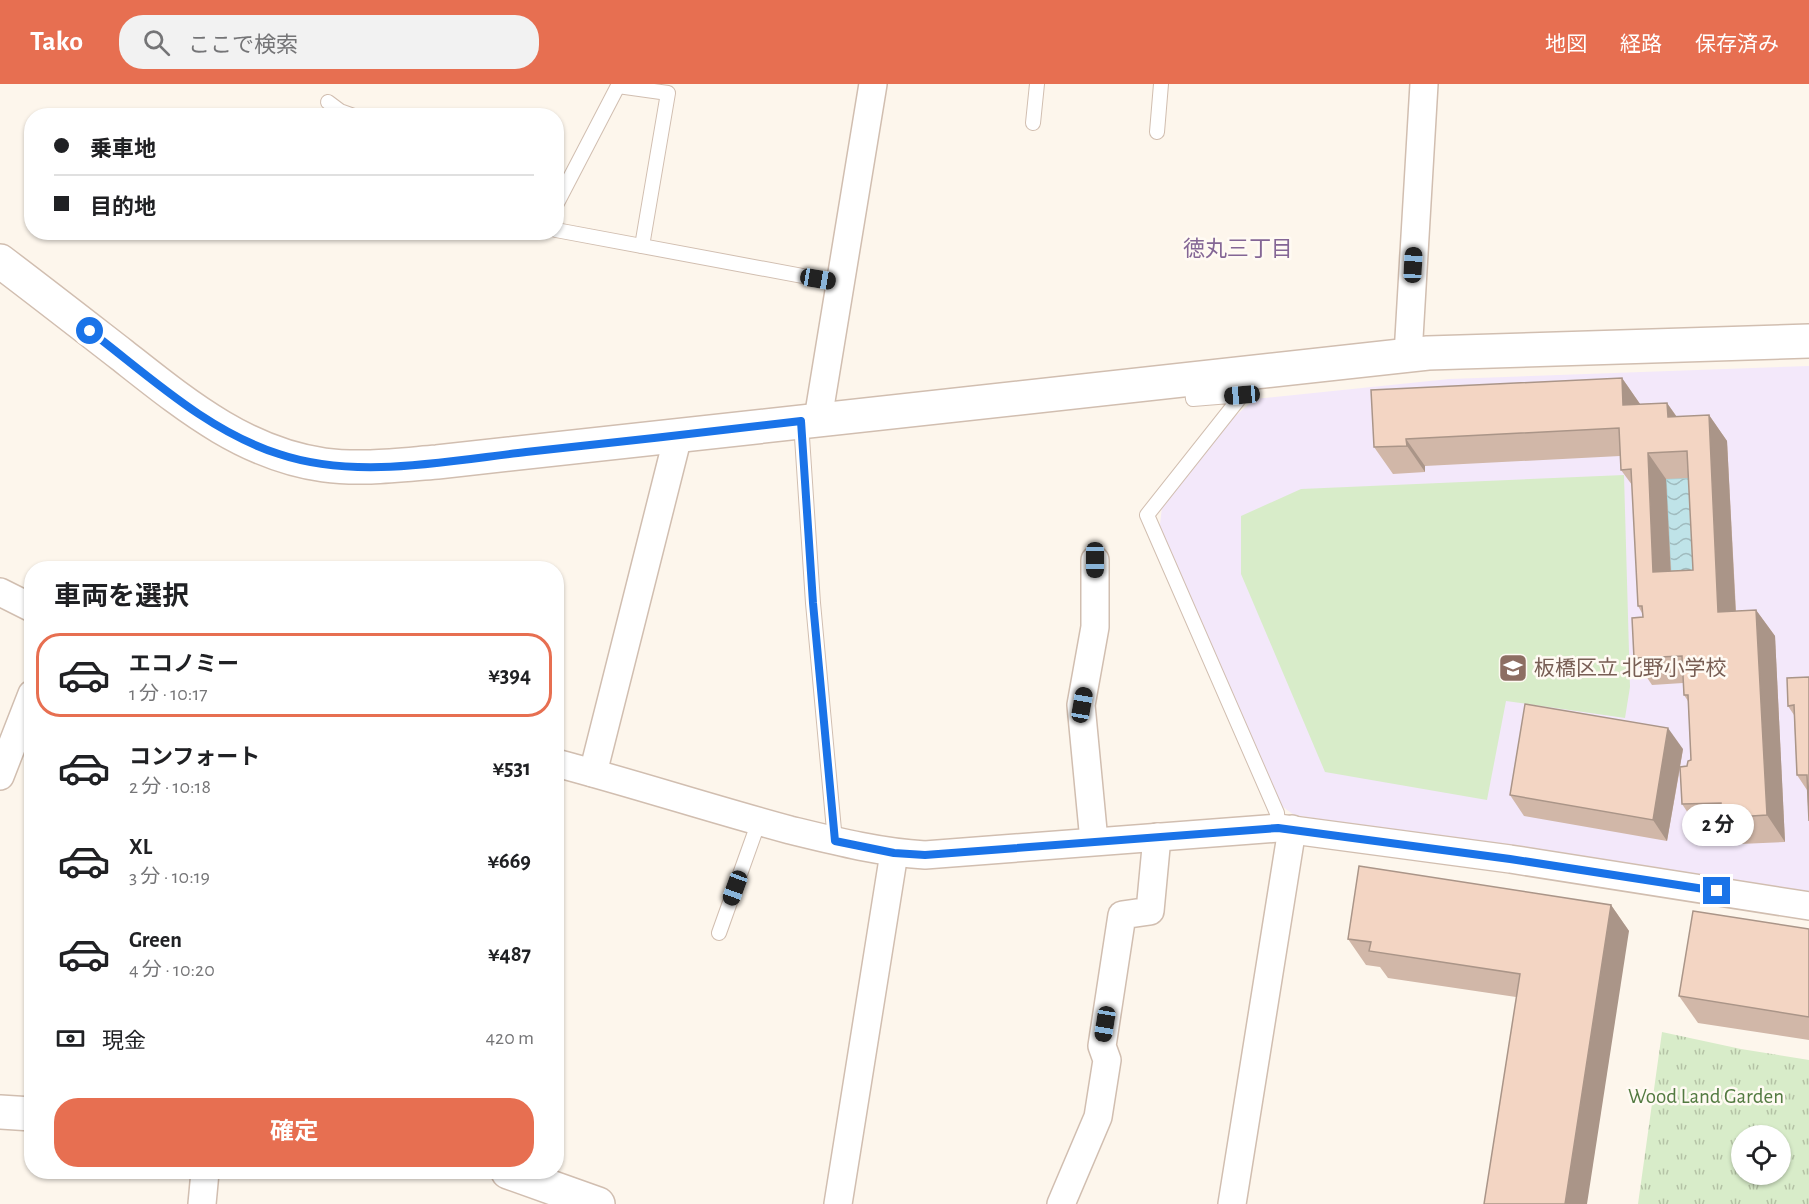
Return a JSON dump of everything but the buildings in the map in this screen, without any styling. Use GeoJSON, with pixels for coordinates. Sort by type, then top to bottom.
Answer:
{"type":"FeatureCollection","features":[{"type":"Feature","properties":{"kind":"street"},"geometry":{"type":"LineString","coordinates":[[809,420],[840,283],[873,84]]}},
{"type":"Feature","properties":{"kind":"street"},"geometry":{"type":"LineString","coordinates":[[1408,356],[1424,84]]}},
{"type":"Feature","properties":{"kind":"street"},"geometry":{"type":"LineString","coordinates":[[0,261],[199,415],[242,438],[279,454],[322,465],[364,468],[437,462],[1408,356],[1809,341]]}},
{"type":"Feature","properties":{"kind":"street"},"geometry":{"type":"LineString","coordinates":[[593,773],[678,436]]}},
{"type":"Feature","properties":{"kind":"street"},"geometry":{"type":"LineString","coordinates":[[1094,841],[1082,705],[1095,627],[1095,560]]}},
{"type":"Feature","properties":{"kind":"street"},"geometry":{"type":"LineString","coordinates":[[0,592],[24,604]]}},
{"type":"Feature","properties":{"kind":"street"},"geometry":{"type":"LineString","coordinates":[[3,759],[24,712]]}},
{"type":"Feature","properties":{"kind":"street"},"geometry":{"type":"LineString","coordinates":[[564,765],[759,821],[835,841],[894,853],[925,855],[1285,829],[1510,859],[1809,906]]}},
{"type":"Feature","properties":{"kind":"street"},"geometry":{"type":"LineString","coordinates":[[1232,1204],[1285,829]]}},
{"type":"Feature","properties":{"kind":"street"},"geometry":{"type":"LineString","coordinates":[[1061,1204],[1098,1117],[1107,1060],[1102,1046],[1122,915],[1150,911],[1157,837]]}},
{"type":"Feature","properties":{"kind":"street"},"geometry":{"type":"LineString","coordinates":[[838,1204],[894,853]]}},
{"type":"Feature","properties":{"kind":"street"},"geometry":{"type":"LineString","coordinates":[[0,1112],[24,1114]]}},
{"type":"Feature","properties":{"kind":"street"},"geometry":{"type":"LineString","coordinates":[[202,1204],[205,1179]]}},
{"type":"Feature","properties":{"kind":"street"},"geometry":{"type":"LineString","coordinates":[[528,1179],[598,1204]]}},
{"type":"Feature","properties":{"kind":"lane"},"geometry":{"type":"LineString","coordinates":[[1033,123],[1037,84]]}},
{"type":"Feature","properties":{"kind":"lane"},"geometry":{"type":"LineString","coordinates":[[1157,132],[1161,84]]}},
{"type":"Feature","properties":{"kind":"lane"},"geometry":{"type":"LineString","coordinates":[[564,182],[619,85],[668,93],[642,246]]}},
{"type":"Feature","properties":{"kind":"lane"},"geometry":{"type":"LineString","coordinates":[[328,102],[336,108]]}},
{"type":"Feature","properties":{"kind":"lane"},"geometry":{"type":"LineString","coordinates":[[564,231],[840,283]]}},
{"type":"Feature","properties":{"kind":"lane"},"geometry":{"type":"LineString","coordinates":[[1191,379],[1193,399],[1242,395],[1147,515],[1285,829]]}},
{"type":"Feature","properties":{"kind":"lane"},"geometry":{"type":"LineString","coordinates":[[809,420],[813,603],[835,841]]}},
{"type":"Feature","properties":{"kind":"lane"},"geometry":{"type":"LineString","coordinates":[[718,933],[759,821]]}},
{"type":"Feature","properties":{"kind":"shaded area","name":"板橋区立 北野小学校"},"geometry":{"type":"Polygon","coordinates":[[[1809,366],[1809,893],[1294,815],[1276,802],[1159,533],[1162,507],[1233,418],[1255,399],[1449,379],[1809,366]]]}},
{"type":"Feature","properties":{"kind":"green space"},"geometry":{"type":"Polygon","coordinates":[[[1624,475],[1630,687],[1625,718],[1506,701],[1487,800],[1325,772],[1241,574],[1241,516],[1301,489],[1624,475]]]}},
{"type":"Feature","properties":{"kind":"green space","name":"Wood Land Garden"},"geometry":{"type":"Polygon","coordinates":[[[1662,1032],[1741,1049],[1809,1060],[1809,1204],[1638,1204],[1662,1032]]]}},
{"type":"Feature","properties":{"kind":"water"},"geometry":{"type":"Polygon","coordinates":[[[1706,477],[1711,596],[1672,598],[1666,479],[1706,477]]]}},
{"type":"Feature","properties":{"kind":"place","name":"板橋区立 北野小学校"},"geometry":{"type":"Point","coordinates":[1513,668]}},
{"type":"Feature","properties":{"kind":"district","name":"徳丸三丁目"},"geometry":{"type":"Point","coordinates":[1238,248]}},
{"type":"Feature","properties":{"kind":"route"},"geometry":{"type":"LineString","coordinates":[[90,331],[199,415],[242,438],[279,454],[322,465],[364,468],[437,462],[801,421],[813,603],[835,841],[894,853],[925,855],[1278,828],[1510,859],[1717,891]]}}]}
